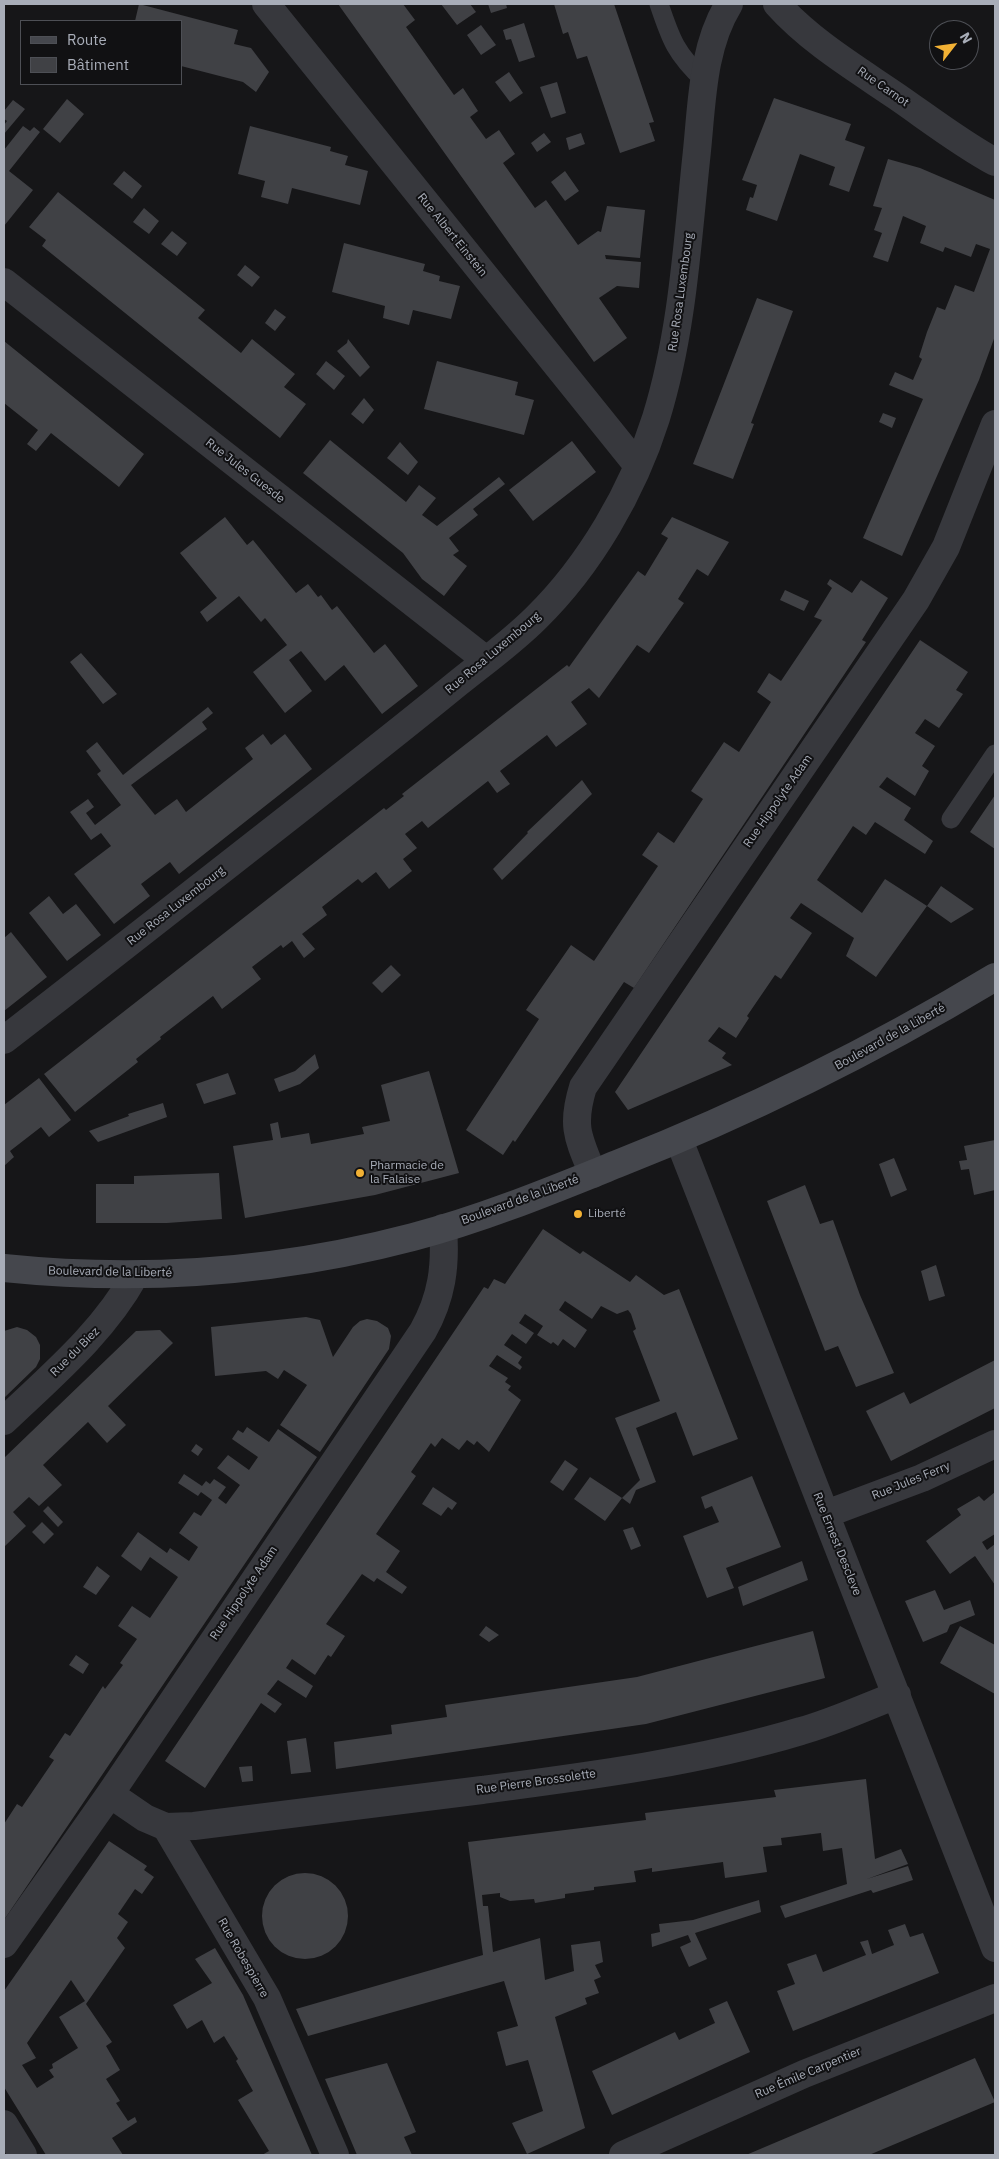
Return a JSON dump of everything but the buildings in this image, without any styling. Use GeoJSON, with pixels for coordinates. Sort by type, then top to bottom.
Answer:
{"type":"FeatureCollection","features":[{"type":"Feature","properties":{"kind":"main road","name":"Boulevard de la Liberté"},"geometry":{"type":"LineString","coordinates":[[4,1268],[135,1275],[193,1272],[282,1262],[389,1243],[443,1228],[593,1174],[679,1140],[801,1085],[906,1030],[995,977]]}},
{"type":"Feature","properties":{"kind":"street","name":"Rue Albert Einstein"},"geometry":{"type":"LineString","coordinates":[[266,4],[638,466]]}},
{"type":"Feature","properties":{"kind":"street","name":"Rue Rosa Luxembourg"},"geometry":{"type":"LineString","coordinates":[[4,1040],[486,660],[536,619],[572,576],[620,503],[638,466],[656,418],[675,344],[686,268],[704,81],[714,32],[729,4]]}},
{"type":"Feature","properties":{"kind":"street","name":"Rue Carnot"},"geometry":{"type":"LineString","coordinates":[[777,4],[798,24],[849,63],[995,162]]}},
{"type":"Feature","properties":{"kind":"street","name":"Rue Jules Guesde"},"geometry":{"type":"LineString","coordinates":[[4,282],[486,660]]}},
{"type":"Feature","properties":{"kind":"street","name":"Rue Hippolyte Adam"},"geometry":{"type":"LineString","coordinates":[[593,1174],[576,1131],[578,1103],[583,1087],[916,600],[946,547],[995,424]]}},
{"type":"Feature","properties":{"kind":"street","name":"Rue Ernest Descleve"},"geometry":{"type":"LineString","coordinates":[[679,1140],[995,1948]]}},
{"type":"Feature","properties":{"kind":"street","name":"Rue Hippolyte Adam"},"geometry":{"type":"LineString","coordinates":[[4,1944],[110,1794],[423,1331],[439,1299],[445,1265],[443,1228]]}},
{"type":"Feature","properties":{"kind":"street","name":"Rue du Biez"},"geometry":{"type":"LineString","coordinates":[[4,1421],[101,1326],[121,1301],[135,1275]]}},
{"type":"Feature","properties":{"kind":"street","name":"Rue Jules Ferry"},"geometry":{"type":"LineString","coordinates":[[826,1514],[929,1474],[995,1444]]}},
{"type":"Feature","properties":{"kind":"street","name":"Rue Pierre Brossolette"},"geometry":{"type":"LineString","coordinates":[[166,1827],[194,1826],[532,1783],[651,1765],[752,1745],[804,1730],[897,1695]]}},
{"type":"Feature","properties":{"kind":"street"},"geometry":{"type":"LineString","coordinates":[[110,1794],[145,1818],[166,1827]]}},
{"type":"Feature","properties":{"kind":"street","name":"Rue Robespierre"},"geometry":{"type":"LineString","coordinates":[[166,1827],[266,1998],[335,2155]]}},
{"type":"Feature","properties":{"kind":"street","name":"Rue Émile Carpentier"},"geometry":{"type":"LineString","coordinates":[[623,2155],[804,2074],[995,1998]]}},
{"type":"Feature","properties":{"kind":"street"},"geometry":{"type":"LineString","coordinates":[[4,2124],[23,2155]]}},
{"type":"Feature","properties":{"kind":"lane"},"geometry":{"type":"LineString","coordinates":[[659,4],[677,51],[685,63],[704,81]]}},
{"type":"Feature","properties":{"kind":"lane"},"geometry":{"type":"LineString","coordinates":[[951,820],[995,754]]}},
{"type":"Feature","properties":{"kind":"place","name":"Pharmacie de la Falaise"},"geometry":{"type":"Point","coordinates":[360,1173]}},
{"type":"Feature","properties":{"kind":"place","name":"Liberté"},"geometry":{"type":"Point","coordinates":[578,1214]}}]}
